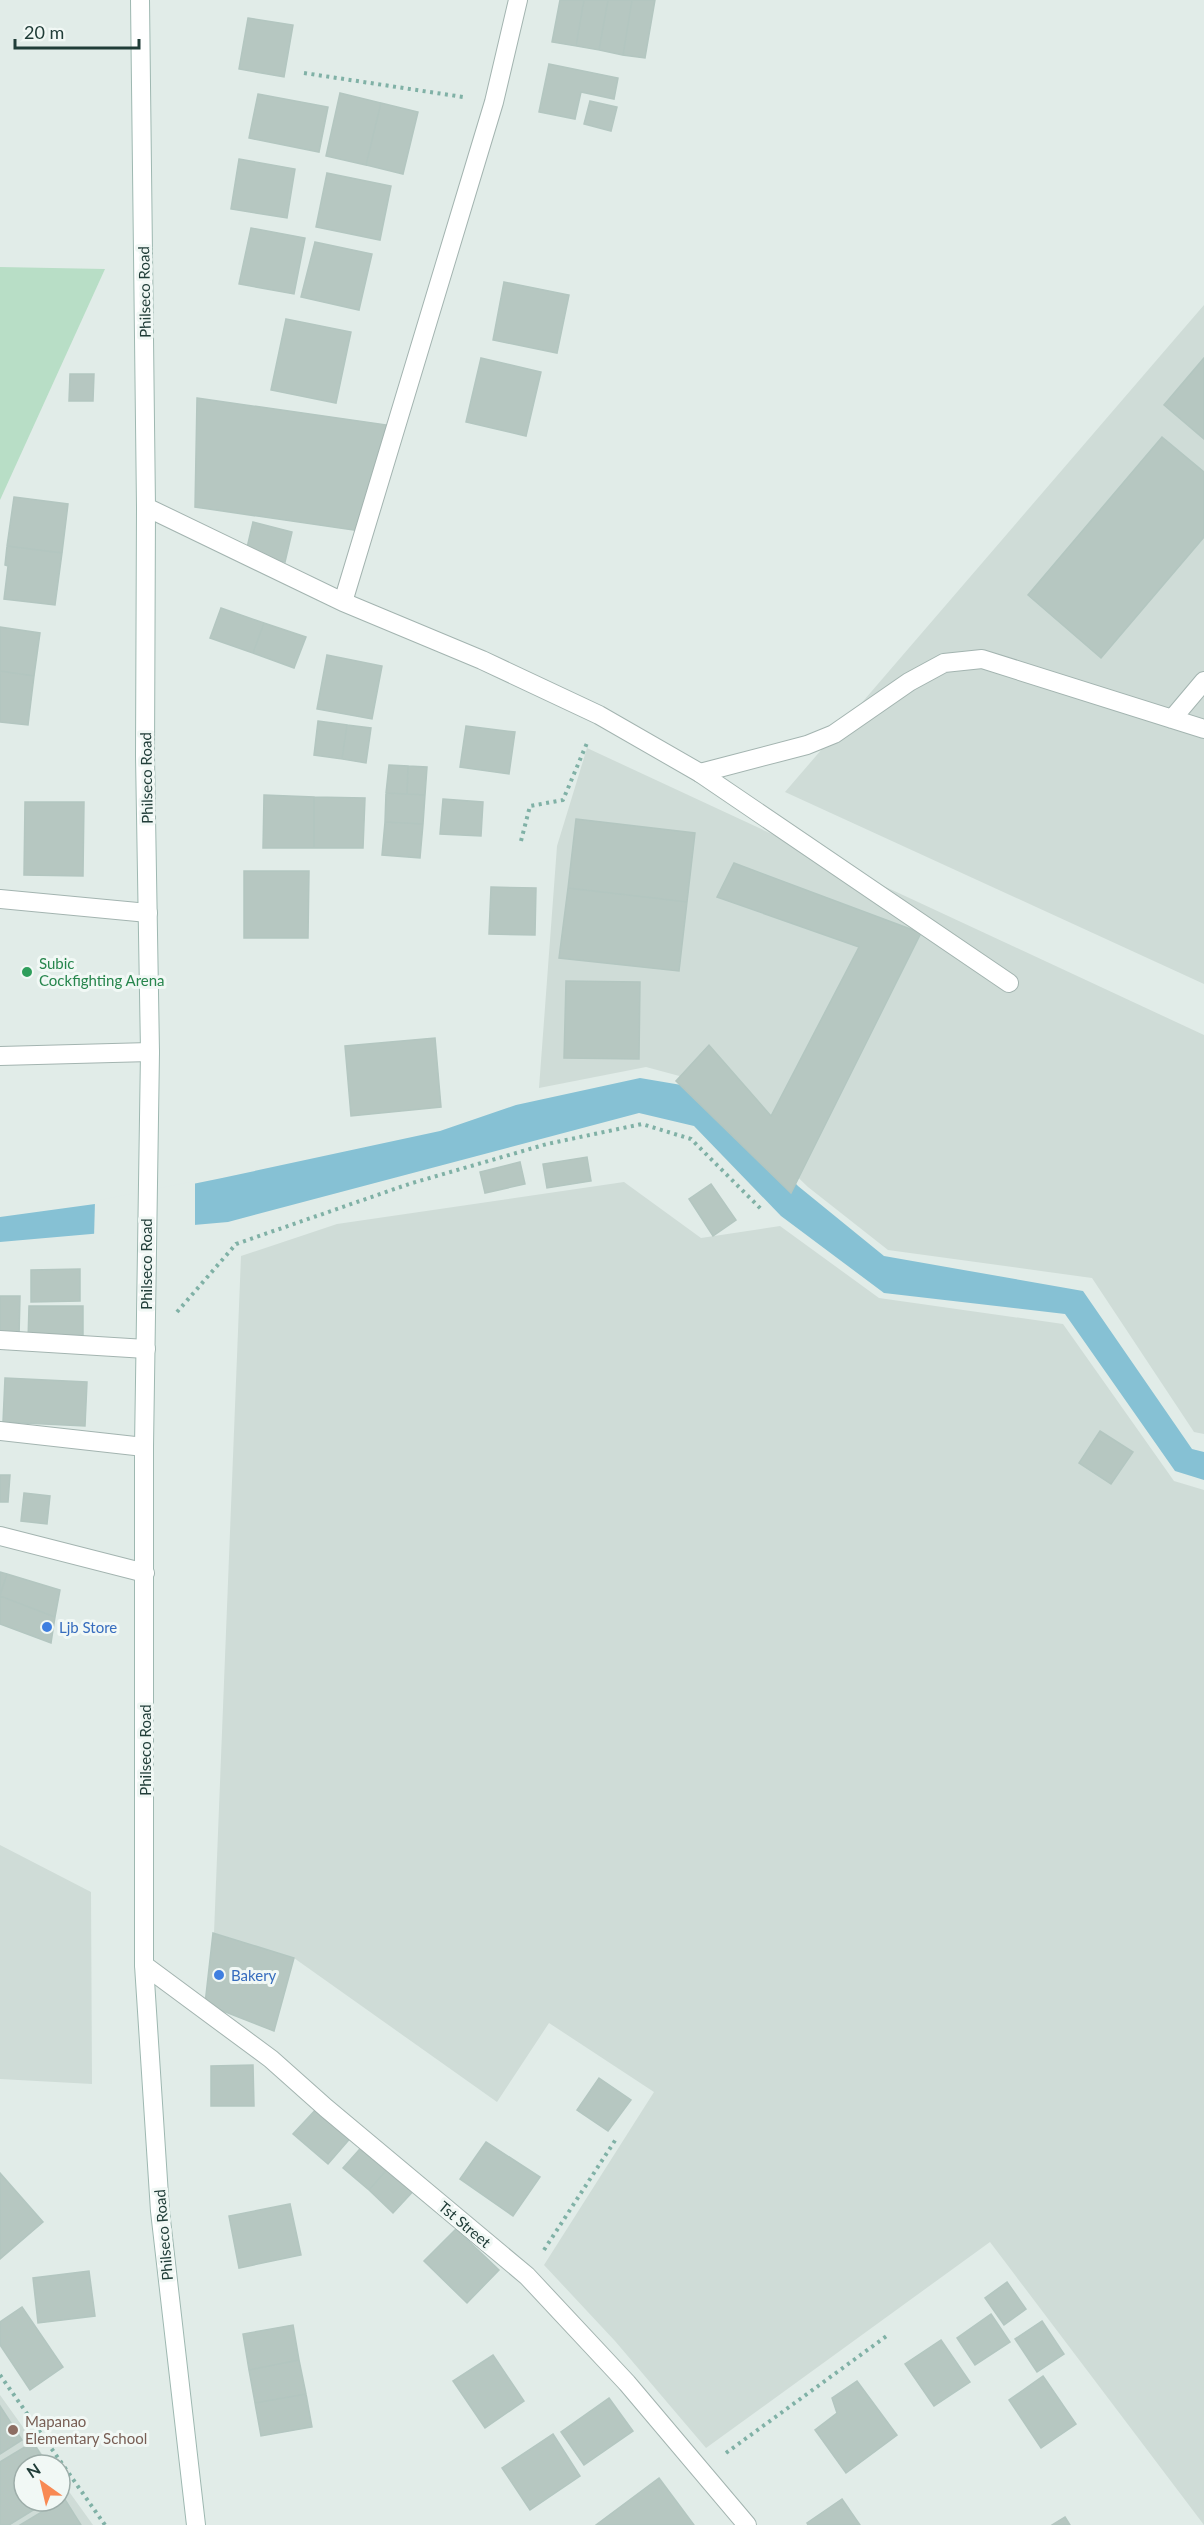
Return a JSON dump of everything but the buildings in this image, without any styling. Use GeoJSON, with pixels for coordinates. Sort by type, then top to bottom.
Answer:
{"type":"FeatureCollection","features":[{"type":"Feature","properties":{"kind":"street","name":"Philseco Road"},"geometry":{"type":"LineString","coordinates":[[140,0],[146,507],[145,756],[150,1052],[147,1109],[144,1447],[144,1965],[160,2211],[196,2525]]}},
{"type":"Feature","properties":{"kind":"street"},"geometry":{"type":"LineString","coordinates":[[343,602],[494,102],[518,0]]}},
{"type":"Feature","properties":{"kind":"street"},"geometry":{"type":"LineString","coordinates":[[146,507],[343,602],[482,660],[599,715],[700,773],[1009,983]]}},
{"type":"Feature","properties":{"kind":"street"},"geometry":{"type":"LineString","coordinates":[[700,773],[807,745],[834,734],[909,682],[944,663],[982,659],[1204,729]]}},
{"type":"Feature","properties":{"kind":"street"},"geometry":{"type":"LineString","coordinates":[[1172,719],[1204,681]]}},
{"type":"Feature","properties":{"kind":"street"},"geometry":{"type":"LineString","coordinates":[[0,899],[148,913]]}},
{"type":"Feature","properties":{"kind":"street"},"geometry":{"type":"LineString","coordinates":[[0,1056],[150,1052]]}},
{"type":"Feature","properties":{"kind":"street"},"geometry":{"type":"LineString","coordinates":[[0,1340],[146,1349]]}},
{"type":"Feature","properties":{"kind":"street"},"geometry":{"type":"LineString","coordinates":[[0,1431],[144,1447]]}},
{"type":"Feature","properties":{"kind":"street"},"geometry":{"type":"LineString","coordinates":[[0,1536],[145,1573]]}},
{"type":"Feature","properties":{"kind":"street","name":"Tst Street"},"geometry":{"type":"LineString","coordinates":[[144,1965],[271,2059],[326,2109],[527,2276],[627,2383],[747,2525]]}},
{"type":"Feature","properties":{"kind":"path"},"geometry":{"type":"LineString","coordinates":[[304,73],[494,102]]}},
{"type":"Feature","properties":{"kind":"path"},"geometry":{"type":"LineString","coordinates":[[521,841],[530,806],[563,800],[599,715]]}},
{"type":"Feature","properties":{"kind":"path"},"geometry":{"type":"LineString","coordinates":[[146,1349],[236,1244],[408,1184],[547,1144],[642,1124],[691,1139],[763,1211]]}},
{"type":"Feature","properties":{"kind":"path"},"geometry":{"type":"LineString","coordinates":[[527,2276],[616,2139]]}},
{"type":"Feature","properties":{"kind":"path"},"geometry":{"type":"LineString","coordinates":[[700,2472],[888,2335]]}},
{"type":"Feature","properties":{"kind":"path"},"geometry":{"type":"LineString","coordinates":[[0,2375],[105,2525]]}},
{"type":"Feature","properties":{"kind":"shaded area"},"geometry":{"type":"Polygon","coordinates":[[[1204,305],[1204,984],[785,792],[1204,305]]]}},
{"type":"Feature","properties":{"kind":"shaded area"},"geometry":{"type":"Polygon","coordinates":[[[587,748],[1204,1035],[1204,1434],[1194,1432],[1092,1278],[888,1250],[808,1187],[698,1081],[646,1067],[539,1088],[557,846],[587,748]]]}},
{"type":"Feature","properties":{"kind":"shaded area"},"geometry":{"type":"Polygon","coordinates":[[[624,1182],[701,1238],[780,1226],[879,1298],[1063,1324],[1174,1481],[1204,1490],[1204,2525],[990,2242],[706,2448],[615,2341],[544,2265],[654,2092],[549,2023],[497,2102],[294,1958],[214,1933],[241,1256],[337,1224],[624,1182]]]}},
{"type":"Feature","properties":{"kind":"shaded area"},"geometry":{"type":"Polygon","coordinates":[[[0,1845],[91,1892],[92,2084],[0,2079],[0,1845]]]}},
{"type":"Feature","properties":{"kind":"shaded area","name":"Mapanao Elementary School"},"geometry":{"type":"Polygon","coordinates":[[[0,2395],[41,2453],[12,2453],[12,2513],[72,2513],[72,2496],[93,2525],[0,2525],[0,2395]]]}},
{"type":"Feature","properties":{"kind":"green space"},"geometry":{"type":"Polygon","coordinates":[[[0,267],[105,269],[0,500],[0,267]]]}},
{"type":"Feature","properties":{"kind":"water"},"geometry":{"type":"Polygon","coordinates":[[[640,1078],[705,1089],[798,1186],[884,1256],[1083,1291],[1192,1449],[1204,1452],[1204,1480],[1175,1471],[1065,1314],[884,1293],[781,1216],[694,1126],[639,1113],[228,1222],[0,1242],[0,1217],[95,1204],[440,1131],[516,1105],[640,1078]]]}},
{"type":"Feature","properties":{"kind":"pier"},"geometry":{"type":"Polygon","coordinates":[[[195,1181],[195,1228],[94,1238],[95,1201],[195,1181]]]}},
{"type":"Feature","properties":{"kind":"place","name":"Subic Cockfighting Arena"},"geometry":{"type":"Point","coordinates":[27,972]}},
{"type":"Feature","properties":{"kind":"place","name":"Ljb Store"},"geometry":{"type":"Point","coordinates":[47,1627]}},
{"type":"Feature","properties":{"kind":"place","name":"Bakery"},"geometry":{"type":"Point","coordinates":[219,1975]}},
{"type":"Feature","properties":{"kind":"place","name":"Mapanao Elementary School"},"geometry":{"type":"Point","coordinates":[13,2430]}}]}
